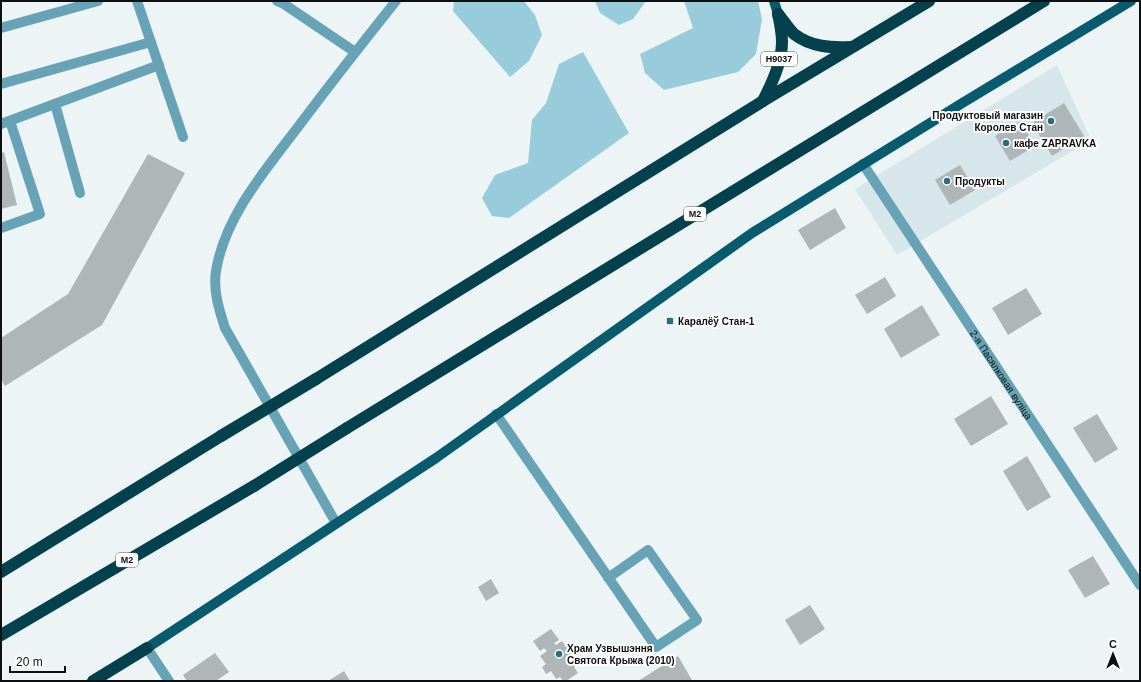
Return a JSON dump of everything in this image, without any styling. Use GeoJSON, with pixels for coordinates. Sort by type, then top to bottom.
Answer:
{"type":"FeatureCollection","features":[{"type":"Feature","properties":{"kind":"highway"},"geometry":{"type":"LineString","coordinates":[[1,572],[316,379],[763,101],[929,1]]}},
{"type":"Feature","properties":{"kind":"highway","name":"М2"},"geometry":{"type":"LineString","coordinates":[[1,635],[254,486],[1044,1]]}},
{"type":"Feature","properties":{"kind":"highway","name":"Н9037"},"geometry":{"type":"LineString","coordinates":[[778,14],[794,34],[810,43],[827,48],[852,48]]}},
{"type":"Feature","properties":{"kind":"highway","name":"Н9037"},"geometry":{"type":"LineString","coordinates":[[763,101],[773,81],[779,60],[782,42],[778,14]]}},
{"type":"Feature","properties":{"kind":"highway"},"geometry":{"type":"LineString","coordinates":[[93,681],[147,648]]}},
{"type":"Feature","properties":{"kind":"main road","name":"Н9037"},"geometry":{"type":"LineString","coordinates":[[774,1],[778,14]]}},
{"type":"Feature","properties":{"kind":"main road"},"geometry":{"type":"LineString","coordinates":[[147,648],[436,458],[752,233],[1131,1]]}},
{"type":"Feature","properties":{"kind":"street"},"geometry":{"type":"LineString","coordinates":[[1,28],[98,1]]}},
{"type":"Feature","properties":{"kind":"street"},"geometry":{"type":"LineString","coordinates":[[137,1],[183,137]]}},
{"type":"Feature","properties":{"kind":"street"},"geometry":{"type":"LineString","coordinates":[[276,1],[284,4],[355,52]]}},
{"type":"Feature","properties":{"kind":"street"},"geometry":{"type":"LineString","coordinates":[[336,524],[224,328],[216,302],[216,272],[224,241],[241,208],[268,167],[355,52],[396,1]]}},
{"type":"Feature","properties":{"kind":"street"},"geometry":{"type":"LineString","coordinates":[[1,84],[151,42]]}},
{"type":"Feature","properties":{"kind":"street"},"geometry":{"type":"LineString","coordinates":[[1,228],[40,214],[5,122],[159,65]]}},
{"type":"Feature","properties":{"kind":"street"},"geometry":{"type":"LineString","coordinates":[[55,104],[80,193]]}},
{"type":"Feature","properties":{"kind":"street","name":"2-я Пасялковая вуліца"},"geometry":{"type":"LineString","coordinates":[[863,164],[1140,585]]}},
{"type":"Feature","properties":{"kind":"street"},"geometry":{"type":"LineString","coordinates":[[496,414],[608,578],[656,647],[697,620],[648,550],[608,578]]}},
{"type":"Feature","properties":{"kind":"street"},"geometry":{"type":"LineString","coordinates":[[147,648],[168,681]]}},
{"type":"Feature","properties":{"kind":"shaded area"},"geometry":{"type":"Polygon","coordinates":[[[454,1],[524,1],[535,15],[542,35],[529,61],[510,77],[453,11],[454,1]]]}},
{"type":"Feature","properties":{"kind":"shaded area"},"geometry":{"type":"Polygon","coordinates":[[[595,1],[646,1],[633,19],[619,25],[600,13],[595,1]]]}},
{"type":"Feature","properties":{"kind":"shaded area"},"geometry":{"type":"Polygon","coordinates":[[[684,1],[758,1],[762,19],[756,54],[738,72],[664,90],[645,73],[640,54],[693,28],[684,1]]]}},
{"type":"Feature","properties":{"kind":"shaded area"},"geometry":{"type":"Polygon","coordinates":[[[583,52],[629,133],[509,218],[492,216],[482,198],[495,175],[528,163],[532,120],[546,103],[559,64],[583,52]]]}},
{"type":"Feature","properties":{"kind":"shaded area"},"geometry":{"type":"Polygon","coordinates":[[[1057,65],[1091,140],[897,255],[855,189],[1057,65]]]}},
{"type":"Feature","properties":{"kind":"building"},"geometry":{"type":"Polygon","coordinates":[[[1064,103],[1084,136],[1052,156],[1032,123],[1064,103]]]}},
{"type":"Feature","properties":{"kind":"building"},"geometry":{"type":"Polygon","coordinates":[[[1020,121],[1035,146],[1010,161],[995,136],[1020,121]]]}},
{"type":"Feature","properties":{"kind":"building"},"geometry":{"type":"Polygon","coordinates":[[[4,152],[17,205],[1,209],[1,153],[4,152]]]}},
{"type":"Feature","properties":{"kind":"building"},"geometry":{"type":"Polygon","coordinates":[[[148,154],[185,173],[102,325],[5,386],[1,379],[1,338],[68,294],[148,154]]]}},
{"type":"Feature","properties":{"kind":"building"},"geometry":{"type":"Polygon","coordinates":[[[960,165],[975,190],[950,205],[935,180],[960,165]]]}},
{"type":"Feature","properties":{"kind":"building"},"geometry":{"type":"Polygon","coordinates":[[[835,208],[846,228],[810,250],[798,230],[835,208]]]}},
{"type":"Feature","properties":{"kind":"building"},"geometry":{"type":"Polygon","coordinates":[[[885,277],[896,296],[867,314],[855,295],[885,277]]]}},
{"type":"Feature","properties":{"kind":"building"},"geometry":{"type":"Polygon","coordinates":[[[1026,288],[1042,314],[1008,335],[992,308],[1026,288]]]}},
{"type":"Feature","properties":{"kind":"building"},"geometry":{"type":"Polygon","coordinates":[[[922,305],[940,335],[901,358],[884,329],[922,305]]]}},
{"type":"Feature","properties":{"kind":"building"},"geometry":{"type":"Polygon","coordinates":[[[991,396],[1008,424],[971,446],[954,419],[991,396]]]}},
{"type":"Feature","properties":{"kind":"building"},"geometry":{"type":"Polygon","coordinates":[[[1097,414],[1118,449],[1095,463],[1073,428],[1097,414]]]}},
{"type":"Feature","properties":{"kind":"building"},"geometry":{"type":"Polygon","coordinates":[[[1027,456],[1051,497],[1027,511],[1003,471],[1027,456]]]}},
{"type":"Feature","properties":{"kind":"building"},"geometry":{"type":"Polygon","coordinates":[[[1093,556],[1110,584],[1085,598],[1068,570],[1093,556]]]}},
{"type":"Feature","properties":{"kind":"building"},"geometry":{"type":"Polygon","coordinates":[[[491,579],[499,593],[486,601],[478,587],[491,579]]]}},
{"type":"Feature","properties":{"kind":"building"},"geometry":{"type":"Polygon","coordinates":[[[810,605],[825,629],[800,645],[785,620],[810,605]]]}},
{"type":"Feature","properties":{"kind":"building","name":"Храм Узвышэння Святога Крыжа (2010)"},"geometry":{"type":"Polygon","coordinates":[[[551,629],[559,640],[554,643],[556,645],[562,641],[568,650],[573,646],[578,653],[571,657],[576,665],[574,667],[578,673],[566,681],[563,681],[560,677],[556,679],[551,671],[546,674],[542,667],[546,664],[540,656],[547,651],[544,648],[540,651],[533,641],[551,629]]]}},
{"type":"Feature","properties":{"kind":"building"},"geometry":{"type":"Polygon","coordinates":[[[215,653],[229,672],[216,681],[187,681],[183,675],[215,653]]]}},
{"type":"Feature","properties":{"kind":"building"},"geometry":{"type":"Polygon","coordinates":[[[678,656],[692,680],[638,681],[678,656]]]}},
{"type":"Feature","properties":{"kind":"building"},"geometry":{"type":"Polygon","coordinates":[[[344,671],[350,681],[328,681],[344,671]]]}},
{"type":"Feature","properties":{"kind":"place","name":"Продуктовый магазин Королев Стан"},"geometry":{"type":"Point","coordinates":[1051,121]}},
{"type":"Feature","properties":{"kind":"place","name":"кафе ZAPRAVKA"},"geometry":{"type":"Point","coordinates":[1006,143]}},
{"type":"Feature","properties":{"kind":"place","name":"Продукты"},"geometry":{"type":"Point","coordinates":[947,181]}},
{"type":"Feature","properties":{"kind":"place","name":"Каралёў Стан-1"},"geometry":{"type":"Point","coordinates":[670,321]}},
{"type":"Feature","properties":{"kind":"place","name":"Храм Узвышэння Святога Крыжа (2010)"},"geometry":{"type":"Point","coordinates":[559,654]}}]}
